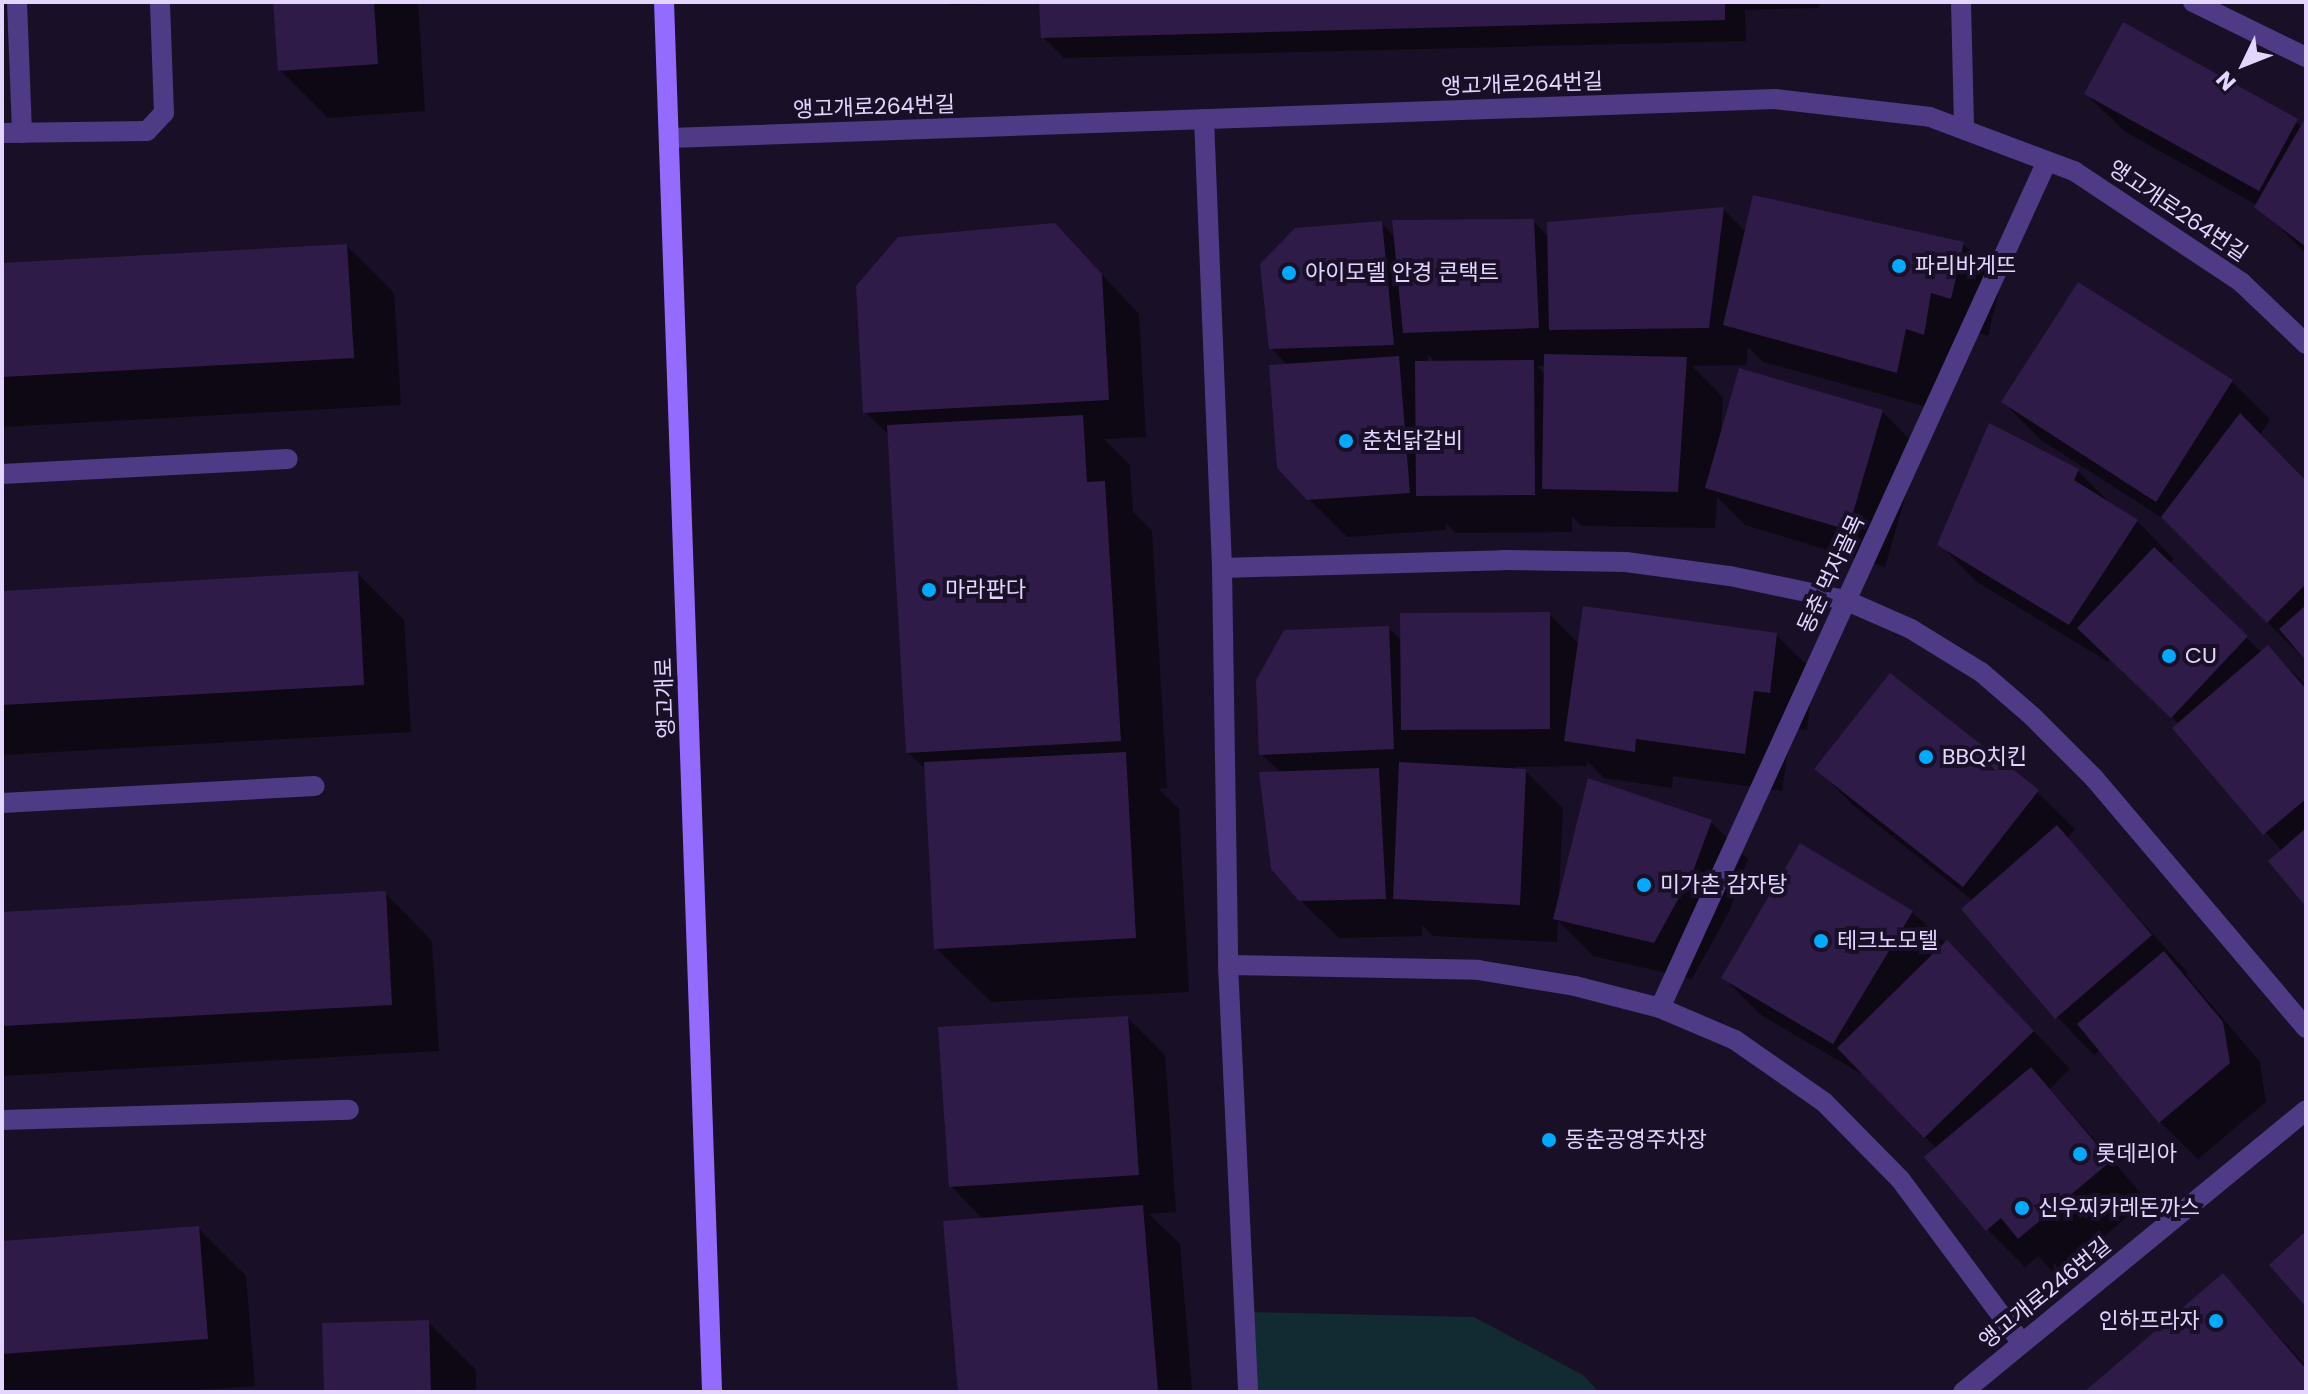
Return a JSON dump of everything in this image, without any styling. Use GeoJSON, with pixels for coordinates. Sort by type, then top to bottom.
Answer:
{"type":"FeatureCollection","features":[{"type":"Feature","properties":{"kind":"street"},"geometry":{"type":"LineString","coordinates":[[17,2],[12,133],[147,131],[164,113],[160,2]]}},
{"type":"Feature","properties":{"kind":"street","name":"앵고개로"},"geometry":{"type":"LineString","coordinates":[[664,2],[712,1392]]}},
{"type":"Feature","properties":{"kind":"street"},"geometry":{"type":"LineString","coordinates":[[1961,2],[1964,129]]}},
{"type":"Feature","properties":{"kind":"street"},"geometry":{"type":"LineString","coordinates":[[2193,2],[2306,57]]}},
{"type":"Feature","properties":{"kind":"street","name":"앵고개로264번길"},"geometry":{"type":"LineString","coordinates":[[670,138],[1775,99],[1930,117],[2074,171],[2241,282],[2306,344]]}},
{"type":"Feature","properties":{"kind":"street"},"geometry":{"type":"LineString","coordinates":[[1204,119],[1222,568],[1228,965],[1248,1392]]}},
{"type":"Feature","properties":{"kind":"street","name":"동춘 먹자골목"},"geometry":{"type":"LineString","coordinates":[[1660,1008],[2047,161]]}},
{"type":"Feature","properties":{"kind":"street"},"geometry":{"type":"LineString","coordinates":[[2,474],[288,459]]}},
{"type":"Feature","properties":{"kind":"street"},"geometry":{"type":"LineString","coordinates":[[1222,568],[1503,560],[1626,562],[1730,576],[1845,600],[1911,629],[1981,672],[2032,716],[2094,778],[2306,1028]]}},
{"type":"Feature","properties":{"kind":"street"},"geometry":{"type":"LineString","coordinates":[[2,803],[315,786]]}},
{"type":"Feature","properties":{"kind":"street"},"geometry":{"type":"LineString","coordinates":[[1228,965],[1478,970],[1575,986],[1660,1008],[1735,1040],[1824,1102],[1900,1179],[2022,1343]]}},
{"type":"Feature","properties":{"kind":"street"},"geometry":{"type":"LineString","coordinates":[[2,1120],[349,1110]]}},
{"type":"Feature","properties":{"kind":"street","name":"앵고개로246번길"},"geometry":{"type":"LineString","coordinates":[[1963,1392],[2306,1110]]}},
{"type":"Feature","properties":{"kind":"shaded area"},"geometry":{"type":"Polygon","coordinates":[[[1244,1312],[1474,1317],[1583,1375],[1599,1392],[1248,1392],[1244,1312]]]}},
{"type":"Feature","properties":{"kind":"building"},"geometry":{"type":"Polygon","coordinates":[[[273,2],[374,2],[378,64],[278,71],[273,2]]]}},
{"type":"Feature","properties":{"kind":"building"},"geometry":{"type":"Polygon","coordinates":[[[1039,2],[1725,2],[1725,20],[1041,38],[1039,2]]]}},
{"type":"Feature","properties":{"kind":"building"},"geometry":{"type":"Polygon","coordinates":[[[2123,22],[2298,119],[2259,191],[2084,94],[2123,22]]]}},
{"type":"Feature","properties":{"kind":"building"},"geometry":{"type":"Polygon","coordinates":[[[2306,117],[2306,247],[2254,207],[2306,117]]]}},
{"type":"Feature","properties":{"kind":"building"},"geometry":{"type":"Polygon","coordinates":[[[1753,195],[1964,242],[1951,299],[1931,293],[1924,335],[1906,329],[1897,373],[1723,325],[1753,195]]]}},
{"type":"Feature","properties":{"kind":"building"},"geometry":{"type":"Polygon","coordinates":[[[1724,207],[1709,328],[1549,330],[1547,222],[1724,207]]]}},
{"type":"Feature","properties":{"kind":"building"},"geometry":{"type":"Polygon","coordinates":[[[1534,219],[1539,328],[1403,333],[1392,220],[1534,219]]]}},
{"type":"Feature","properties":{"kind":"building"},"geometry":{"type":"Polygon","coordinates":[[[1382,221],[1394,345],[1269,349],[1260,264],[1295,228],[1382,221]]]}},
{"type":"Feature","properties":{"kind":"building"},"geometry":{"type":"Polygon","coordinates":[[[1055,223],[1102,274],[1109,400],[863,413],[856,286],[898,237],[1055,223]]]}},
{"type":"Feature","properties":{"kind":"building"},"geometry":{"type":"Polygon","coordinates":[[[347,244],[354,358],[2,377],[2,263],[347,244]]]}},
{"type":"Feature","properties":{"kind":"building"},"geometry":{"type":"Polygon","coordinates":[[[2078,282],[2233,380],[2156,502],[2001,402],[2078,282]]]}},
{"type":"Feature","properties":{"kind":"building"},"geometry":{"type":"Polygon","coordinates":[[[1544,354],[1687,357],[1678,492],[1542,489],[1544,354]]]}},
{"type":"Feature","properties":{"kind":"building"},"geometry":{"type":"Polygon","coordinates":[[[1399,356],[1410,493],[1307,500],[1277,468],[1269,365],[1399,356]]]}},
{"type":"Feature","properties":{"kind":"building"},"geometry":{"type":"Polygon","coordinates":[[[1534,360],[1535,495],[1416,496],[1415,361],[1534,360]]]}},
{"type":"Feature","properties":{"kind":"building"},"geometry":{"type":"Polygon","coordinates":[[[1739,368],[1883,410],[1848,530],[1705,488],[1739,368]]]}},
{"type":"Feature","properties":{"kind":"building"},"geometry":{"type":"Polygon","coordinates":[[[2240,413],[2306,481],[2306,584],[2267,623],[2161,517],[2240,413]]]}},
{"type":"Feature","properties":{"kind":"building"},"geometry":{"type":"Polygon","coordinates":[[[1083,415],[1087,482],[1105,481],[1121,741],[906,753],[887,425],[1083,415]]]}},
{"type":"Feature","properties":{"kind":"building"},"geometry":{"type":"Polygon","coordinates":[[[1989,423],[2079,469],[2074,480],[2138,520],[2069,625],[1937,545],[1989,423]]]}},
{"type":"Feature","properties":{"kind":"building"},"geometry":{"type":"Polygon","coordinates":[[[2154,547],[2248,636],[2171,718],[2077,628],[2154,547]]]}},
{"type":"Feature","properties":{"kind":"building"},"geometry":{"type":"Polygon","coordinates":[[[358,571],[364,685],[2,705],[2,591],[358,571]]]}},
{"type":"Feature","properties":{"kind":"building"},"geometry":{"type":"Polygon","coordinates":[[[2306,605],[2306,661],[2279,629],[2306,605]]]}},
{"type":"Feature","properties":{"kind":"building"},"geometry":{"type":"Polygon","coordinates":[[[1583,606],[1777,633],[1770,693],[1754,691],[1745,754],[1636,739],[1635,752],[1564,741],[1583,606]]]}},
{"type":"Feature","properties":{"kind":"building"},"geometry":{"type":"Polygon","coordinates":[[[1550,612],[1550,729],[1401,730],[1400,613],[1550,612]]]}},
{"type":"Feature","properties":{"kind":"building"},"geometry":{"type":"Polygon","coordinates":[[[1389,626],[1394,749],[1259,755],[1256,680],[1284,630],[1389,626]]]}},
{"type":"Feature","properties":{"kind":"building"},"geometry":{"type":"Polygon","coordinates":[[[2268,645],[2306,689],[2306,799],[2263,835],[2172,728],[2268,645]]]}},
{"type":"Feature","properties":{"kind":"building"},"geometry":{"type":"Polygon","coordinates":[[[1890,673],[2039,790],[1963,887],[1814,769],[1890,673]]]}},
{"type":"Feature","properties":{"kind":"building"},"geometry":{"type":"Polygon","coordinates":[[[1126,752],[1136,938],[934,949],[924,762],[1126,752]]]}},
{"type":"Feature","properties":{"kind":"building"},"geometry":{"type":"Polygon","coordinates":[[[1399,762],[1526,769],[1520,905],[1393,899],[1399,762]]]}},
{"type":"Feature","properties":{"kind":"building"},"geometry":{"type":"Polygon","coordinates":[[[1379,768],[1386,899],[1299,901],[1271,869],[1259,772],[1379,768]]]}},
{"type":"Feature","properties":{"kind":"building"},"geometry":{"type":"Polygon","coordinates":[[[1588,778],[1712,820],[1692,874],[1654,943],[1553,919],[1588,778]]]}},
{"type":"Feature","properties":{"kind":"building"},"geometry":{"type":"Polygon","coordinates":[[[2057,825],[2152,935],[2055,1019],[1961,909],[2057,825]]]}},
{"type":"Feature","properties":{"kind":"building"},"geometry":{"type":"Polygon","coordinates":[[[2306,828],[2306,907],[2268,861],[2306,828]]]}},
{"type":"Feature","properties":{"kind":"building"},"geometry":{"type":"Polygon","coordinates":[[[1800,843],[1913,911],[1833,1044],[1721,978],[1800,843]]]}},
{"type":"Feature","properties":{"kind":"building"},"geometry":{"type":"Polygon","coordinates":[[[386,891],[392,1005],[2,1026],[2,912],[386,891]]]}},
{"type":"Feature","properties":{"kind":"building"},"geometry":{"type":"Polygon","coordinates":[[[1947,940],[2034,1031],[1924,1138],[1837,1048],[1947,940]]]}},
{"type":"Feature","properties":{"kind":"building"},"geometry":{"type":"Polygon","coordinates":[[[2164,951],[2223,1022],[2230,1063],[2159,1123],[2077,1024],[2164,951]]]}},
{"type":"Feature","properties":{"kind":"building"},"geometry":{"type":"Polygon","coordinates":[[[1128,1016],[1139,1175],[949,1187],[938,1027],[1128,1016]]]}},
{"type":"Feature","properties":{"kind":"building"},"geometry":{"type":"Polygon","coordinates":[[[2031,1067],[2111,1161],[2018,1239],[2001,1218],[1986,1231],[1924,1157],[2031,1067]]]}},
{"type":"Feature","properties":{"kind":"building"},"geometry":{"type":"Polygon","coordinates":[[[1143,1205],[1158,1392],[958,1392],[943,1221],[1143,1205]]]}},
{"type":"Feature","properties":{"kind":"building"},"geometry":{"type":"Polygon","coordinates":[[[199,1226],[208,1339],[2,1354],[2,1241],[199,1226]]]}},
{"type":"Feature","properties":{"kind":"building"},"geometry":{"type":"Polygon","coordinates":[[[2306,1231],[2306,1307],[2269,1265],[2306,1231]]]}},
{"type":"Feature","properties":{"kind":"building","name":"인하프라자"},"geometry":{"type":"Polygon","coordinates":[[[2223,1273],[2306,1369],[2306,1392],[2084,1392],[2223,1273]]]}},
{"type":"Feature","properties":{"kind":"building"},"geometry":{"type":"Polygon","coordinates":[[[429,1320],[431,1392],[324,1392],[322,1323],[429,1320]]]}},
{"type":"Feature","properties":{"kind":"place","name":"파리바게뜨"},"geometry":{"type":"Point","coordinates":[1899,266]}},
{"type":"Feature","properties":{"kind":"place","name":"아이모델 안경 콘택트"},"geometry":{"type":"Point","coordinates":[1289,273]}},
{"type":"Feature","properties":{"kind":"place","name":"춘천닭갈비"},"geometry":{"type":"Point","coordinates":[1346,441]}},
{"type":"Feature","properties":{"kind":"place","name":"마라판다"},"geometry":{"type":"Point","coordinates":[929,590]}},
{"type":"Feature","properties":{"kind":"place","name":"CU"},"geometry":{"type":"Point","coordinates":[2169,656]}},
{"type":"Feature","properties":{"kind":"place","name":"BBQ치킨"},"geometry":{"type":"Point","coordinates":[1926,757]}},
{"type":"Feature","properties":{"kind":"place","name":"미가촌 감자탕"},"geometry":{"type":"Point","coordinates":[1644,885]}},
{"type":"Feature","properties":{"kind":"place","name":"테크노모텔"},"geometry":{"type":"Point","coordinates":[1821,941]}},
{"type":"Feature","properties":{"kind":"place","name":"동춘공영주차장"},"geometry":{"type":"Point","coordinates":[1549,1140]}},
{"type":"Feature","properties":{"kind":"place","name":"롯데리아"},"geometry":{"type":"Point","coordinates":[2080,1154]}},
{"type":"Feature","properties":{"kind":"place","name":"신우찌카레돈까스"},"geometry":{"type":"Point","coordinates":[2022,1208]}},
{"type":"Feature","properties":{"kind":"place","name":"인하프라자"},"geometry":{"type":"Point","coordinates":[2216,1321]}}]}
